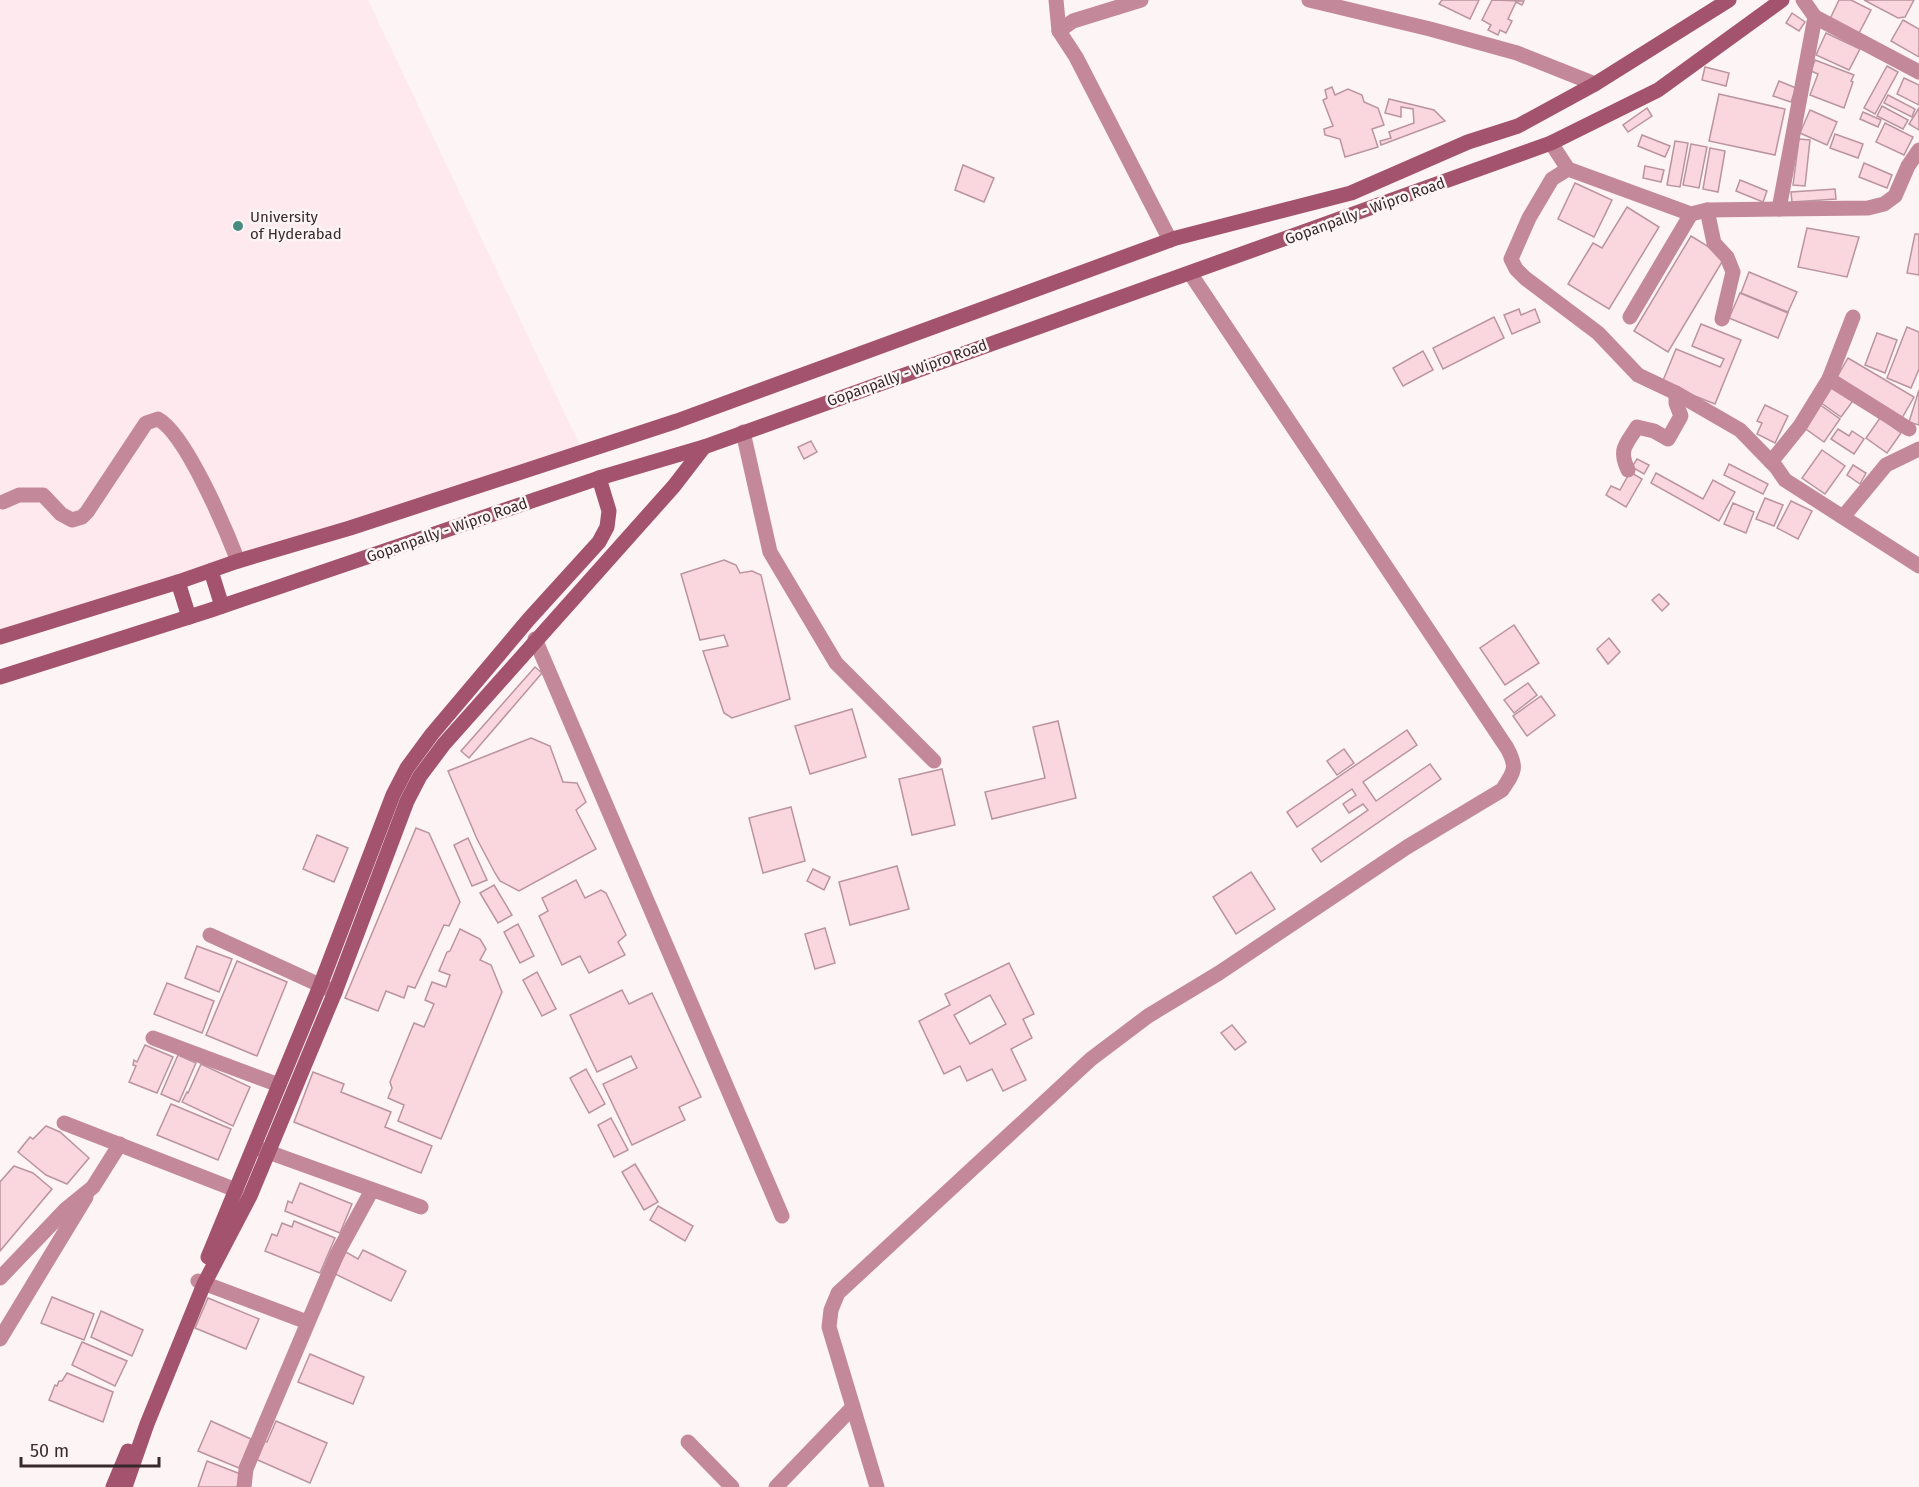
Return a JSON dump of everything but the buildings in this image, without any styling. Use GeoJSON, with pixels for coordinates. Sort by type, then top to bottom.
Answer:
{"type":"FeatureCollection","features":[{"type":"Feature","properties":{"kind":"main road","name":"Gopanpally - Wipro Road"},"geometry":{"type":"LineString","coordinates":[[0,637],[178,582],[237,561],[350,528],[677,421],[1170,240],[1352,194],[1468,142],[1518,126],[1595,84],[1729,0]]}},
{"type":"Feature","properties":{"kind":"main road","name":"Gopanpally - Wipro Road"},"geometry":{"type":"LineString","coordinates":[[0,677],[189,617],[599,478],[704,447],[1551,143],[1658,90],[1782,0]]}},
{"type":"Feature","properties":{"kind":"main road"},"geometry":{"type":"LineString","coordinates":[[125,1487],[236,1190],[261,1150],[327,989],[407,801],[420,776],[444,744],[674,486],[704,447]]}},
{"type":"Feature","properties":{"kind":"main road"},"geometry":{"type":"LineString","coordinates":[[113,1487],[201,1283],[250,1196],[279,1085],[327,989],[393,795],[407,768],[432,734],[599,542],[607,527],[609,511],[599,478]]}},
{"type":"Feature","properties":{"kind":"main road"},"geometry":{"type":"LineString","coordinates":[[211,571],[222,606]]}},
{"type":"Feature","properties":{"kind":"main road"},"geometry":{"type":"LineString","coordinates":[[178,582],[189,617]]}},
{"type":"Feature","properties":{"kind":"street"},"geometry":{"type":"LineString","coordinates":[[1056,0],[1059,31],[1076,57],[1170,240]]}},
{"type":"Feature","properties":{"kind":"street"},"geometry":{"type":"LineString","coordinates":[[1059,31],[1074,21],[1141,0]]}},
{"type":"Feature","properties":{"kind":"street"},"geometry":{"type":"LineString","coordinates":[[1309,0],[1517,53],[1595,84]]}},
{"type":"Feature","properties":{"kind":"street"},"geometry":{"type":"LineString","coordinates":[[1803,0],[1815,17],[1919,72]]}},
{"type":"Feature","properties":{"kind":"street"},"geometry":{"type":"LineString","coordinates":[[1779,209],[1815,17]]}},
{"type":"Feature","properties":{"kind":"street"},"geometry":{"type":"LineString","coordinates":[[1551,143],[1568,169],[1691,214],[1707,210],[1868,208],[1884,204],[1895,196],[1908,166],[1919,150]]}},
{"type":"Feature","properties":{"kind":"street"},"geometry":{"type":"LineString","coordinates":[[1568,169],[1552,179],[1529,218],[1511,259],[1516,269],[1598,333],[1638,375],[1676,393],[1740,430],[1785,480],[1919,566]]}},
{"type":"Feature","properties":{"kind":"street"},"geometry":{"type":"LineString","coordinates":[[1707,210],[1714,243],[1727,257],[1733,272],[1722,319]]}},
{"type":"Feature","properties":{"kind":"street"},"geometry":{"type":"LineString","coordinates":[[1630,317],[1691,214]]}},
{"type":"Feature","properties":{"kind":"street"},"geometry":{"type":"LineString","coordinates":[[877,1487],[829,1327],[831,1310],[838,1293],[1091,1059],[1148,1016],[1219,972],[1407,847],[1502,790],[1511,775],[1514,761],[1508,748],[1190,273]]}},
{"type":"Feature","properties":{"kind":"street"},"geometry":{"type":"LineString","coordinates":[[1771,462],[1800,426],[1829,379],[1853,317]]}},
{"type":"Feature","properties":{"kind":"street"},"geometry":{"type":"LineString","coordinates":[[1829,379],[1909,429]]}},
{"type":"Feature","properties":{"kind":"street"},"geometry":{"type":"LineString","coordinates":[[1628,470],[1623,460],[1622,450],[1637,428],[1654,431],[1668,439],[1682,416],[1676,403],[1676,393]]}},
{"type":"Feature","properties":{"kind":"street"},"geometry":{"type":"LineString","coordinates":[[3,502],[19,495],[43,495],[62,514],[72,520],[82,517],[119,466],[146,423],[158,419],[168,426],[185,450],[225,526],[237,561]]}},
{"type":"Feature","properties":{"kind":"street"},"geometry":{"type":"LineString","coordinates":[[743,432],[770,552],[836,663],[934,761]]}},
{"type":"Feature","properties":{"kind":"street"},"geometry":{"type":"LineString","coordinates":[[1843,517],[1886,465],[1919,449]]}},
{"type":"Feature","properties":{"kind":"street"},"geometry":{"type":"LineString","coordinates":[[536,639],[782,1216]]}},
{"type":"Feature","properties":{"kind":"street"},"geometry":{"type":"LineString","coordinates":[[210,935],[327,989]]}},
{"type":"Feature","properties":{"kind":"street"},"geometry":{"type":"LineString","coordinates":[[153,1038],[279,1085]]}},
{"type":"Feature","properties":{"kind":"street"},"geometry":{"type":"LineString","coordinates":[[64,1123],[236,1190]]}},
{"type":"Feature","properties":{"kind":"street"},"geometry":{"type":"LineString","coordinates":[[0,1339],[120,1144]]}},
{"type":"Feature","properties":{"kind":"street"},"geometry":{"type":"LineString","coordinates":[[261,1150],[421,1207]]}},
{"type":"Feature","properties":{"kind":"street"},"geometry":{"type":"LineString","coordinates":[[0,1278],[66,1209],[93,1187]]}},
{"type":"Feature","properties":{"kind":"street"},"geometry":{"type":"LineString","coordinates":[[244,1487],[250,1458],[307,1322],[337,1254],[372,1190]]}},
{"type":"Feature","properties":{"kind":"street"},"geometry":{"type":"LineString","coordinates":[[201,1283],[307,1322]]}},
{"type":"Feature","properties":{"kind":"street"},"geometry":{"type":"LineString","coordinates":[[776,1487],[853,1407]]}},
{"type":"Feature","properties":{"kind":"street"},"geometry":{"type":"LineString","coordinates":[[688,1442],[732,1487]]}},
{"type":"Feature","properties":{"kind":"shaded area","name":"University of Hyderabad"},"geometry":{"type":"Polygon","coordinates":[[[0,0],[368,0],[583,452],[0,640],[0,0]]]}},
{"type":"Feature","properties":{"kind":"place","name":"University of Hyderabad"},"geometry":{"type":"Point","coordinates":[238,226]}}]}
